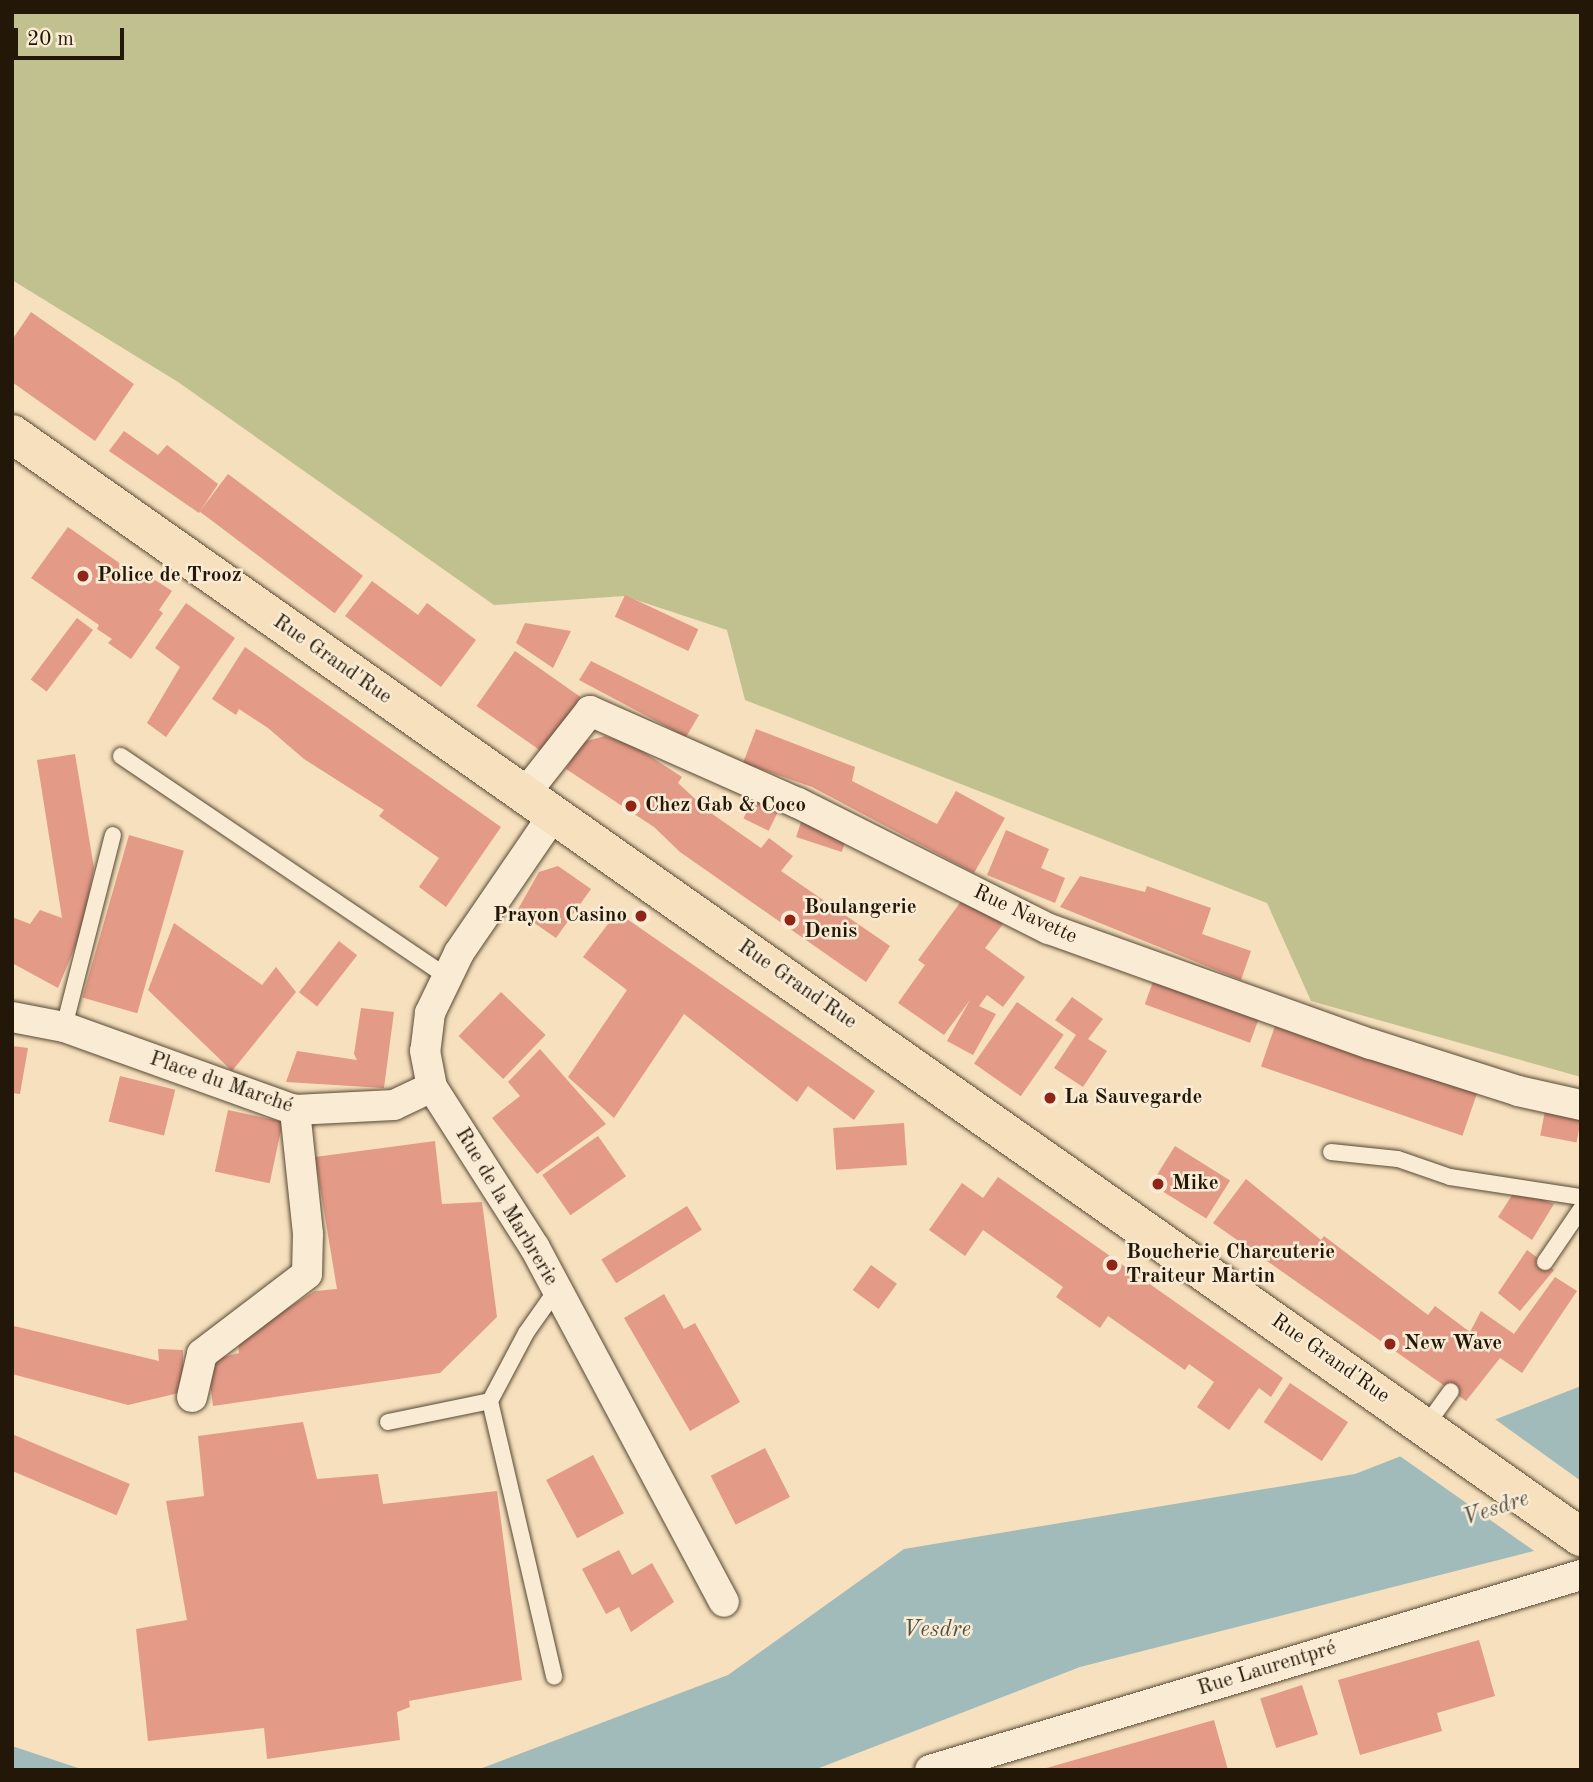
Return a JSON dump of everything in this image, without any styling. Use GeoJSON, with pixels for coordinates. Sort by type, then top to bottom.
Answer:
{"type":"FeatureCollection","features":[{"type":"Feature","properties":{"kind":"main road","name":"Rue Grand'Rue"},"geometry":{"type":"LineString","coordinates":[[12,434],[1581,1536]]}},
{"type":"Feature","properties":{"kind":"street","name":"Rue Navette"},"geometry":{"type":"LineString","coordinates":[[539,804],[590,710],[798,803],[1049,929],[1371,1044],[1518,1091],[1581,1105]]}},
{"type":"Feature","properties":{"kind":"street","name":"Rue de la Marbrerie"},"geometry":{"type":"LineString","coordinates":[[539,804],[430,1013],[425,1051],[432,1087],[557,1289],[724,1602]]}},
{"type":"Feature","properties":{"kind":"street","name":"Place du Marché"},"geometry":{"type":"LineString","coordinates":[[12,1017],[64,1027],[295,1110],[394,1105],[432,1087]]}},
{"type":"Feature","properties":{"kind":"street"},"geometry":{"type":"LineString","coordinates":[[192,1397],[202,1354],[307,1275],[308,1234],[295,1110]]}},
{"type":"Feature","properties":{"kind":"street","name":"Rue Laurentpré"},"geometry":{"type":"LineString","coordinates":[[947,1767],[1581,1575]]}},
{"type":"Feature","properties":{"kind":"lane"},"geometry":{"type":"LineString","coordinates":[[121,756],[447,977]]}},
{"type":"Feature","properties":{"kind":"lane"},"geometry":{"type":"LineString","coordinates":[[64,1027],[113,835]]}},
{"type":"Feature","properties":{"kind":"lane"},"geometry":{"type":"LineString","coordinates":[[1331,1152],[1398,1159],[1450,1177],[1581,1197]]}},
{"type":"Feature","properties":{"kind":"lane"},"geometry":{"type":"LineString","coordinates":[[1545,1262],[1581,1209]]}},
{"type":"Feature","properties":{"kind":"lane"},"geometry":{"type":"LineString","coordinates":[[554,1677],[490,1401],[526,1333],[557,1289]]}},
{"type":"Feature","properties":{"kind":"lane"},"geometry":{"type":"LineString","coordinates":[[1429,1429],[1451,1391]]}},
{"type":"Feature","properties":{"kind":"lane"},"geometry":{"type":"LineString","coordinates":[[388,1422],[490,1401]]}},
{"type":"Feature","properties":{"kind":"green space"},"geometry":{"type":"Polygon","coordinates":[[[12,12],[1581,12],[1581,1077],[1311,1001],[1267,903],[745,700],[727,630],[624,596],[494,605],[178,382],[12,280],[12,12]]]}},
{"type":"Feature","properties":{"kind":"water","name":"Vesdre"},"geometry":{"type":"Polygon","coordinates":[[[1581,1386],[1581,1539],[1080,1667],[814,1770],[477,1770],[728,1675],[904,1549],[1355,1474],[1581,1386]]]}},
{"type":"Feature","properties":{"kind":"water"},"geometry":{"type":"Polygon","coordinates":[[[12,1746],[84,1770],[12,1770],[12,1746]]]}},
{"type":"Feature","properties":{"kind":"pier"},"geometry":{"type":"Polygon","coordinates":[[[1492,1417],[1581,1481],[1581,1542],[1537,1553],[1397,1454],[1492,1417]]]}},
{"type":"Feature","properties":{"kind":"building"},"geometry":{"type":"Polygon","coordinates":[[[31,312],[134,384],[95,441],[12,382],[12,340],[31,312]]]}},
{"type":"Feature","properties":{"kind":"building"},"geometry":{"type":"Polygon","coordinates":[[[124,431],[158,455],[167,445],[218,484],[199,513],[109,451],[124,431]]]}},
{"type":"Feature","properties":{"kind":"building"},"geometry":{"type":"Polygon","coordinates":[[[228,474],[363,576],[335,613],[200,512],[228,474]]]}},
{"type":"Feature","properties":{"kind":"building"},"geometry":{"type":"Polygon","coordinates":[[[68,527],[135,574],[138,569],[172,591],[159,610],[163,613],[131,659],[108,643],[112,639],[97,629],[99,625],[31,578],[68,527]]]}},
{"type":"Feature","properties":{"kind":"building"},"geometry":{"type":"Polygon","coordinates":[[[372,581],[418,615],[427,603],[476,640],[441,687],[345,616],[372,581]]]}},
{"type":"Feature","properties":{"kind":"building"},"geometry":{"type":"Polygon","coordinates":[[[625,595],[698,629],[688,651],[615,617],[625,595]]]}},
{"type":"Feature","properties":{"kind":"building"},"geometry":{"type":"Polygon","coordinates":[[[186,603],[235,638],[166,737],[147,723],[180,667],[155,648],[186,603]]]}},
{"type":"Feature","properties":{"kind":"building"},"geometry":{"type":"Polygon","coordinates":[[[77,618],[93,630],[47,692],[31,679],[77,618]]]}},
{"type":"Feature","properties":{"kind":"building"},"geometry":{"type":"Polygon","coordinates":[[[525,623],[571,631],[553,668],[516,643],[525,623]]]}},
{"type":"Feature","properties":{"kind":"building"},"geometry":{"type":"Polygon","coordinates":[[[245,647],[501,827],[446,907],[419,887],[439,858],[379,816],[384,810],[304,759],[268,728],[239,709],[236,715],[212,699],[245,647]]]}},
{"type":"Feature","properties":{"kind":"building"},"geometry":{"type":"Polygon","coordinates":[[[515,651],[581,697],[542,752],[477,706],[515,651]]]}},
{"type":"Feature","properties":{"kind":"building"},"geometry":{"type":"Polygon","coordinates":[[[591,661],[699,715],[686,737],[579,680],[591,661]]]}},
{"type":"Feature","properties":{"kind":"building"},"geometry":{"type":"Polygon","coordinates":[[[756,729],[855,767],[852,781],[937,824],[956,791],[1005,818],[974,873],[812,787],[743,763],[756,729]]]}},
{"type":"Feature","properties":{"kind":"building"},"geometry":{"type":"Polygon","coordinates":[[[605,736],[636,747],[682,777],[678,783],[708,811],[761,848],[769,838],[793,856],[781,871],[890,946],[866,982],[680,852],[654,827],[566,769],[583,742],[605,736]]]}},
{"type":"Feature","properties":{"kind":"building"},"geometry":{"type":"Polygon","coordinates":[[[75,754],[94,868],[82,930],[58,988],[12,963],[12,917],[30,924],[40,910],[62,918],[37,760],[75,754]]]}},
{"type":"Feature","properties":{"kind":"building"},"geometry":{"type":"Polygon","coordinates":[[[754,797],[779,809],[769,831],[743,819],[754,797]]]}},
{"type":"Feature","properties":{"kind":"building"},"geometry":{"type":"Polygon","coordinates":[[[802,819],[848,834],[842,852],[796,837],[802,819]]]}},
{"type":"Feature","properties":{"kind":"building"},"geometry":{"type":"Polygon","coordinates":[[[1006,830],[1049,849],[1041,868],[1065,878],[1055,903],[987,875],[1006,830]]]}},
{"type":"Feature","properties":{"kind":"building"},"geometry":{"type":"Polygon","coordinates":[[[129,835],[184,851],[137,1013],[82,997],[129,835]]]}},
{"type":"Feature","properties":{"kind":"building"},"geometry":{"type":"Polygon","coordinates":[[[558,866],[591,889],[556,938],[517,911],[539,872],[558,866]]]}},
{"type":"Feature","properties":{"kind":"building"},"geometry":{"type":"Polygon","coordinates":[[[1080,876],[1145,892],[1147,886],[1211,908],[1202,934],[1251,951],[1241,980],[1060,907],[1080,876]]]}},
{"type":"Feature","properties":{"kind":"building"},"geometry":{"type":"Polygon","coordinates":[[[965,896],[1003,924],[985,948],[1025,977],[1003,1007],[987,995],[979,1006],[996,1014],[973,1055],[947,1041],[970,1000],[944,1035],[898,1003],[925,965],[918,960],[965,896]]]}},
{"type":"Feature","properties":{"kind":"building"},"geometry":{"type":"Polygon","coordinates":[[[617,912],[875,1091],[854,1120],[808,1086],[797,1102],[684,1014],[614,1118],[568,1077],[627,990],[583,957],[617,912]]]}},
{"type":"Feature","properties":{"kind":"building"},"geometry":{"type":"Polygon","coordinates":[[[174,923],[262,985],[276,967],[296,992],[232,1071],[148,990],[174,923]]]}},
{"type":"Feature","properties":{"kind":"building"},"geometry":{"type":"Polygon","coordinates":[[[339,941],[357,955],[317,1006],[299,992],[339,941]]]}},
{"type":"Feature","properties":{"kind":"building"},"geometry":{"type":"Polygon","coordinates":[[[1154,979],[1259,1017],[1250,1043],[1145,1004],[1154,979]]]}},
{"type":"Feature","properties":{"kind":"building"},"geometry":{"type":"Polygon","coordinates":[[[501,992],[546,1035],[503,1079],[459,1036],[501,992]]]}},
{"type":"Feature","properties":{"kind":"building"},"geometry":{"type":"Polygon","coordinates":[[[1072,997],[1103,1019],[1088,1039],[1107,1051],[1083,1087],[1054,1068],[1076,1035],[1055,1020],[1072,997]]]}},
{"type":"Feature","properties":{"kind":"building"},"geometry":{"type":"Polygon","coordinates":[[[1017,1002],[1064,1035],[1021,1096],[974,1063],[1017,1002]]]}},
{"type":"Feature","properties":{"kind":"building"},"geometry":{"type":"Polygon","coordinates":[[[361,1008],[394,1012],[384,1088],[286,1082],[297,1051],[357,1060],[354,1054],[361,1008]]]}},
{"type":"Feature","properties":{"kind":"building"},"geometry":{"type":"Polygon","coordinates":[[[1276,1023],[1477,1092],[1462,1136],[1261,1066],[1276,1023]]]}},
{"type":"Feature","properties":{"kind":"building"},"geometry":{"type":"Polygon","coordinates":[[[12,1046],[28,1048],[20,1094],[12,1093],[12,1046]]]}},
{"type":"Feature","properties":{"kind":"building"},"geometry":{"type":"Polygon","coordinates":[[[540,1049],[606,1124],[537,1174],[492,1118],[520,1096],[508,1082],[540,1049]]]}},
{"type":"Feature","properties":{"kind":"building"},"geometry":{"type":"Polygon","coordinates":[[[120,1076],[175,1090],[164,1135],[109,1122],[120,1076]]]}},
{"type":"Feature","properties":{"kind":"building"},"geometry":{"type":"Polygon","coordinates":[[[228,1110],[283,1122],[270,1183],[215,1172],[228,1110]]]}},
{"type":"Feature","properties":{"kind":"building"},"geometry":{"type":"Polygon","coordinates":[[[1545,1111],[1581,1118],[1577,1143],[1540,1136],[1545,1111]]]}},
{"type":"Feature","properties":{"kind":"building"},"geometry":{"type":"Polygon","coordinates":[[[904,1123],[907,1165],[836,1170],[833,1128],[904,1123]]]}},
{"type":"Feature","properties":{"kind":"building"},"geometry":{"type":"Polygon","coordinates":[[[598,1136],[626,1176],[570,1215],[542,1175],[598,1136]]]}},
{"type":"Feature","properties":{"kind":"building"},"geometry":{"type":"Polygon","coordinates":[[[435,1141],[442,1204],[482,1202],[497,1317],[440,1373],[213,1406],[207,1361],[239,1353],[238,1339],[315,1291],[337,1289],[315,1157],[435,1141]]]}},
{"type":"Feature","properties":{"kind":"building"},"geometry":{"type":"Polygon","coordinates":[[[1175,1146],[1230,1180],[1206,1219],[1151,1184],[1175,1146]]]}},
{"type":"Feature","properties":{"kind":"building"},"geometry":{"type":"Polygon","coordinates":[[[998,1177],[1283,1378],[1271,1397],[1259,1388],[1229,1430],[1197,1407],[1214,1382],[1189,1364],[1185,1370],[1108,1316],[1100,1328],[1056,1297],[1063,1287],[983,1230],[965,1256],[929,1230],[962,1183],[983,1198],[998,1177]]]}},
{"type":"Feature","properties":{"kind":"building"},"geometry":{"type":"Polygon","coordinates":[[[1246,1179],[1321,1240],[1324,1236],[1428,1315],[1435,1306],[1470,1332],[1481,1311],[1514,1334],[1555,1277],[1577,1291],[1522,1373],[1500,1358],[1466,1401],[1213,1223],[1246,1179]]]}},
{"type":"Feature","properties":{"kind":"building"},"geometry":{"type":"Polygon","coordinates":[[[1516,1189],[1554,1204],[1532,1240],[1498,1217],[1516,1189]]]}},
{"type":"Feature","properties":{"kind":"building"},"geometry":{"type":"Polygon","coordinates":[[[687,1206],[702,1230],[616,1283],[601,1260],[687,1206]]]}},
{"type":"Feature","properties":{"kind":"building"},"geometry":{"type":"Polygon","coordinates":[[[1527,1250],[1554,1270],[1520,1311],[1498,1293],[1527,1250]]]}},
{"type":"Feature","properties":{"kind":"building"},"geometry":{"type":"Polygon","coordinates":[[[871,1265],[897,1284],[879,1309],[853,1290],[871,1265]]]}},
{"type":"Feature","properties":{"kind":"building"},"geometry":{"type":"Polygon","coordinates":[[[664,1294],[684,1329],[695,1323],[740,1402],[690,1431],[624,1318],[664,1294]]]}},
{"type":"Feature","properties":{"kind":"building"},"geometry":{"type":"Polygon","coordinates":[[[14,1326],[159,1361],[158,1349],[183,1350],[183,1392],[128,1405],[12,1374],[14,1326]]]}},
{"type":"Feature","properties":{"kind":"building"},"geometry":{"type":"Polygon","coordinates":[[[1290,1383],[1348,1422],[1322,1461],[1264,1422],[1290,1383]]]}},
{"type":"Feature","properties":{"kind":"building"},"geometry":{"type":"Polygon","coordinates":[[[303,1422],[317,1479],[378,1474],[383,1504],[497,1491],[522,1680],[409,1701],[410,1707],[397,1712],[400,1740],[267,1759],[264,1728],[148,1741],[136,1629],[187,1620],[166,1501],[204,1496],[198,1436],[303,1422]]]}},
{"type":"Feature","properties":{"kind":"building"},"geometry":{"type":"Polygon","coordinates":[[[12,1434],[130,1484],[117,1515],[12,1471],[12,1434]]]}},
{"type":"Feature","properties":{"kind":"building"},"geometry":{"type":"Polygon","coordinates":[[[765,1448],[790,1497],[736,1525],[711,1476],[765,1448]]]}},
{"type":"Feature","properties":{"kind":"building"},"geometry":{"type":"Polygon","coordinates":[[[593,1455],[624,1513],[577,1538],[546,1480],[593,1455]]]}},
{"type":"Feature","properties":{"kind":"building"},"geometry":{"type":"Polygon","coordinates":[[[619,1550],[632,1575],[652,1563],[674,1602],[631,1632],[619,1607],[606,1614],[582,1569],[619,1550]]]}},
{"type":"Feature","properties":{"kind":"building"},"geometry":{"type":"Polygon","coordinates":[[[1479,1640],[1495,1696],[1437,1713],[1442,1731],[1360,1755],[1338,1680],[1479,1640]]]}},
{"type":"Feature","properties":{"kind":"building"},"geometry":{"type":"Polygon","coordinates":[[[1302,1685],[1318,1734],[1276,1748],[1260,1699],[1302,1685]]]}},
{"type":"Feature","properties":{"kind":"building"},"geometry":{"type":"Polygon","coordinates":[[[1214,1720],[1228,1770],[1043,1770],[1043,1769],[1214,1720]]]}},
{"type":"Feature","properties":{"kind":"place","name":"Police de Trooz"},"geometry":{"type":"Point","coordinates":[83,576]}},
{"type":"Feature","properties":{"kind":"place","name":"Chez Gab & Coco"},"geometry":{"type":"Point","coordinates":[631,806]}},
{"type":"Feature","properties":{"kind":"place","name":"Prayon Casino"},"geometry":{"type":"Point","coordinates":[641,916]}},
{"type":"Feature","properties":{"kind":"place","name":"Boulangerie Denis"},"geometry":{"type":"Point","coordinates":[790,920]}},
{"type":"Feature","properties":{"kind":"place","name":"La Sauvegarde"},"geometry":{"type":"Point","coordinates":[1050,1098]}},
{"type":"Feature","properties":{"kind":"place","name":"Mike"},"geometry":{"type":"Point","coordinates":[1158,1184]}},
{"type":"Feature","properties":{"kind":"place","name":"Boucherie Charcuterie Traiteur Martin"},"geometry":{"type":"Point","coordinates":[1112,1265]}},
{"type":"Feature","properties":{"kind":"place","name":"New Wave"},"geometry":{"type":"Point","coordinates":[1390,1344]}}]}
